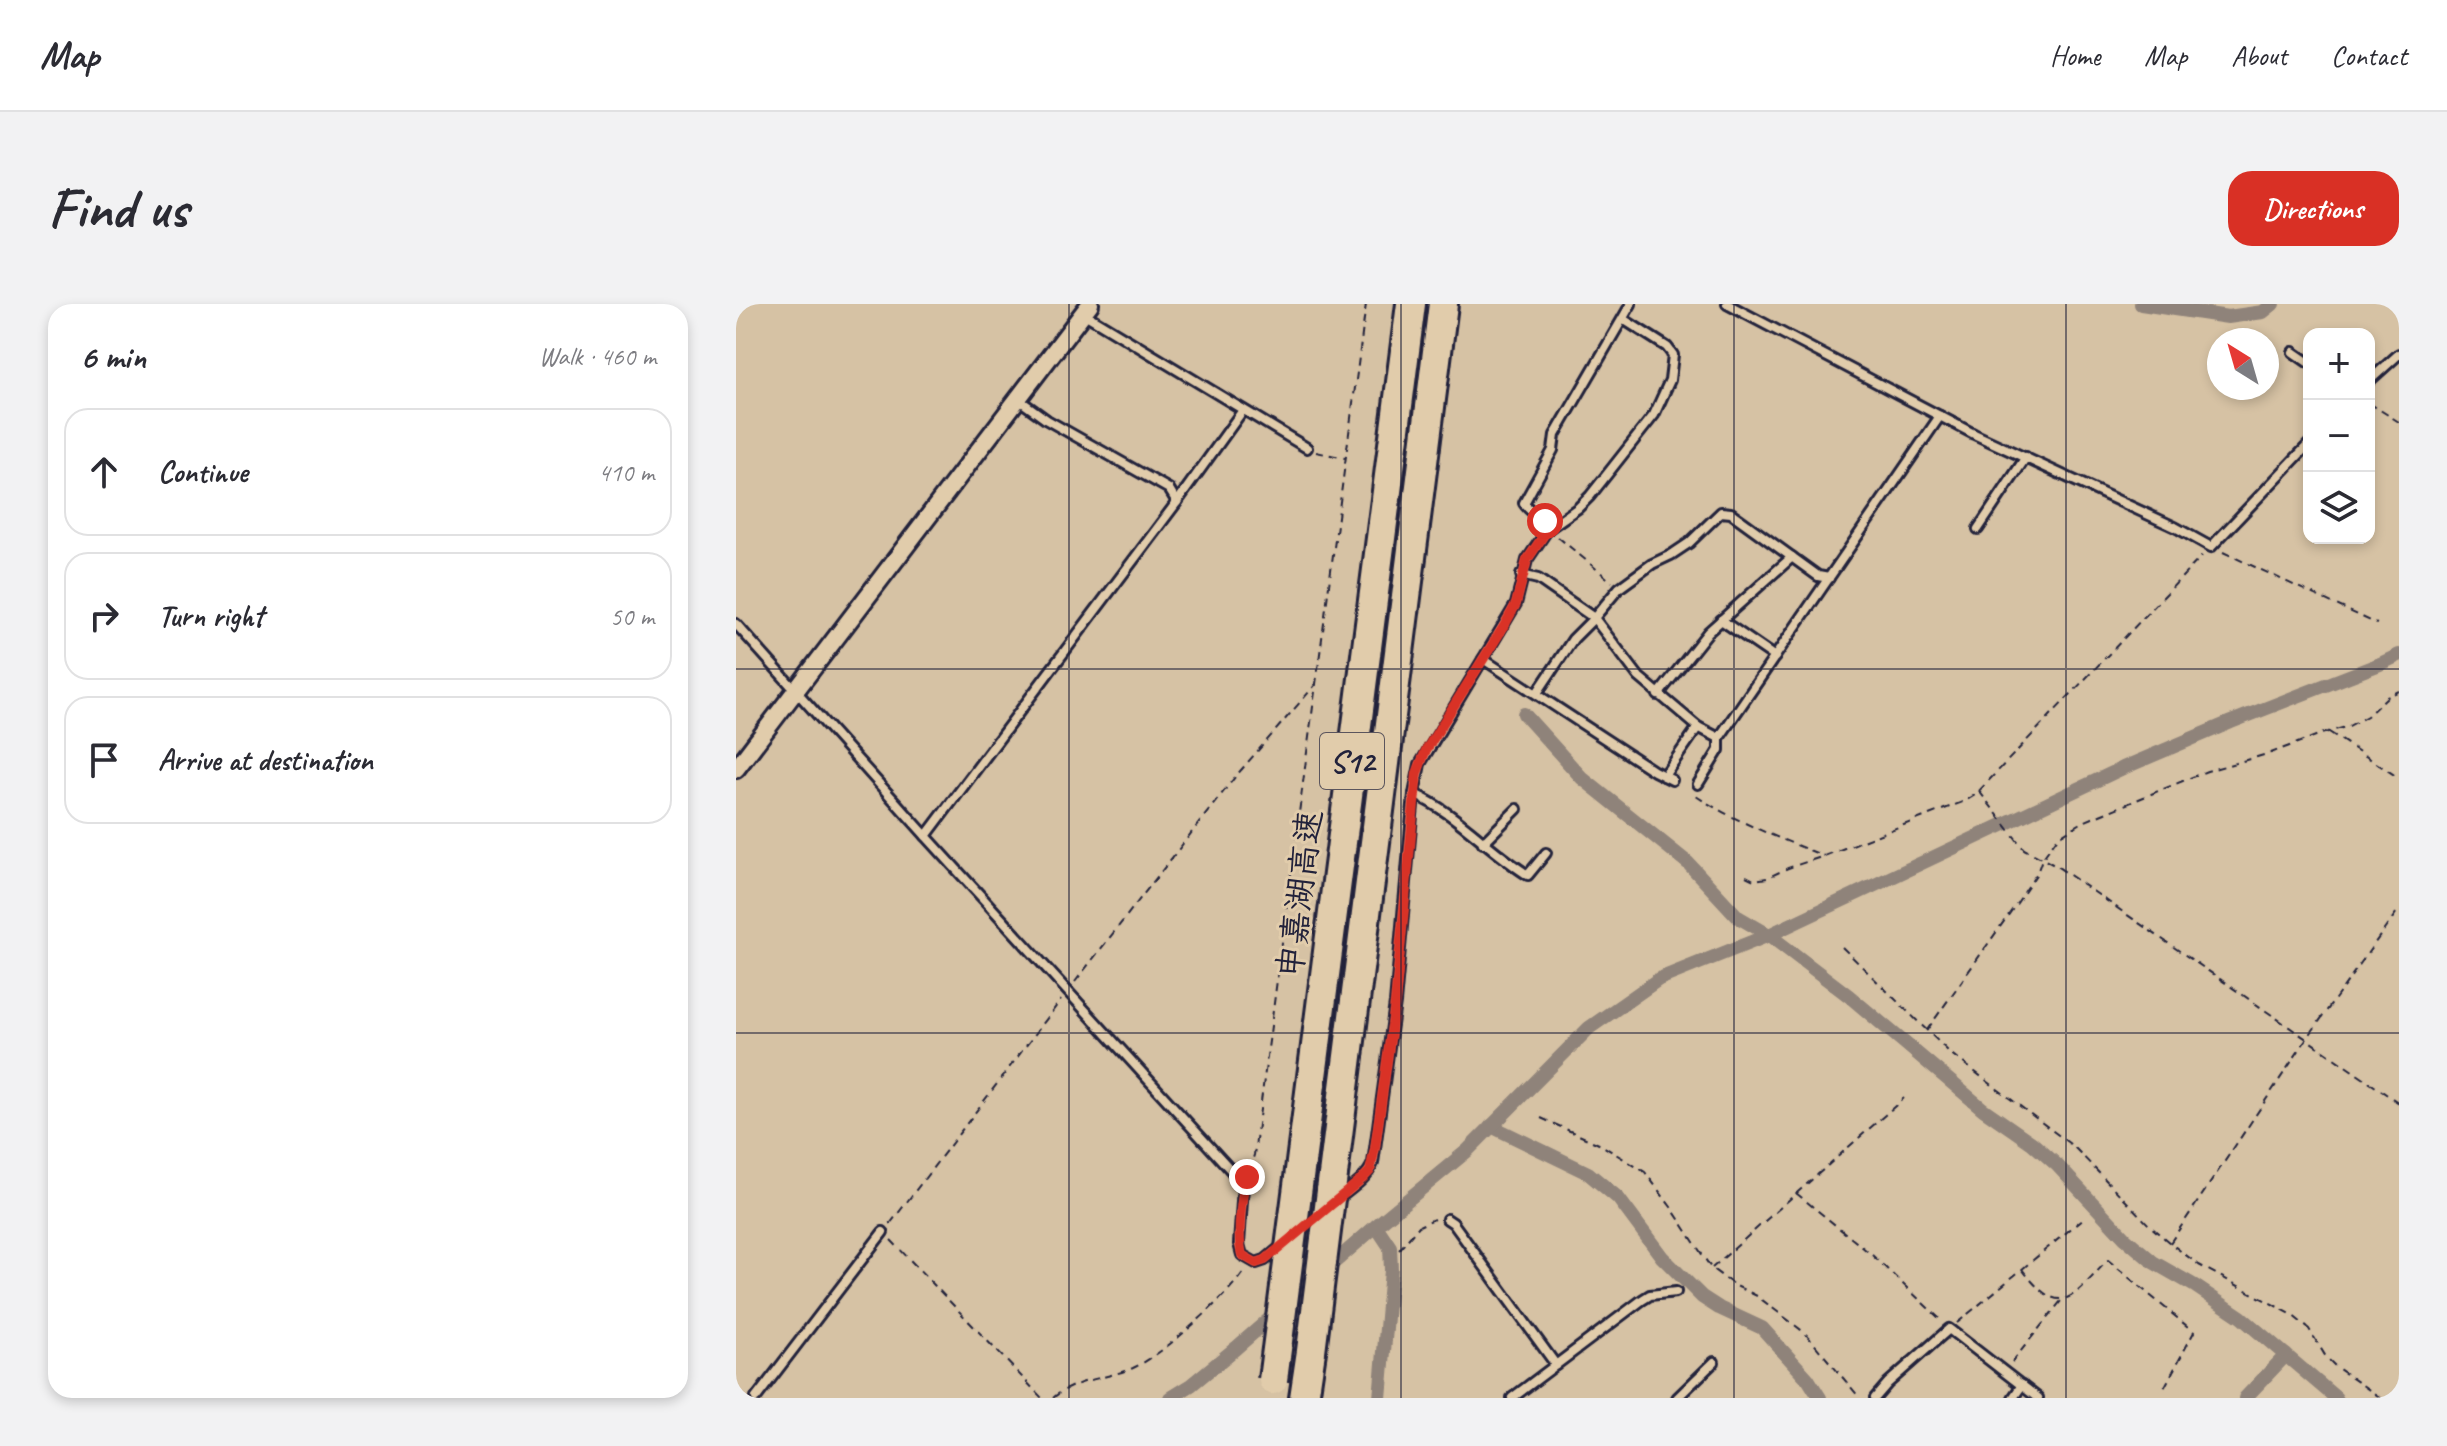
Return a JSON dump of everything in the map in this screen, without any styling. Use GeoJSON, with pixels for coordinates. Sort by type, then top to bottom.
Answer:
{"type":"FeatureCollection","features":[{"type":"Feature","properties":{"kind":"highway","name":"申嘉湖高速"},"geometry":{"type":"LineString","coordinates":[[1272,1389],[1303,1222],[1411,304]]}},
{"type":"Feature","properties":{"kind":"highway","name":"申嘉湖高速"},"geometry":{"type":"LineString","coordinates":[[1304,1398],[1443,304]]}},
{"type":"Feature","properties":{"kind":"street"},"geometry":{"type":"LineString","coordinates":[[736,769],[1087,309]]}},
{"type":"Feature","properties":{"kind":"lane"},"geometry":{"type":"LineString","coordinates":[[1548,529],[1545,521],[1524,503],[1553,450],[1555,435],[1631,304]]}},
{"type":"Feature","properties":{"kind":"lane"},"geometry":{"type":"LineString","coordinates":[[1727,304],[1940,416],[2211,547],[2303,450]]}},
{"type":"Feature","properties":{"kind":"lane"},"geometry":{"type":"LineString","coordinates":[[1087,309],[1307,448]]}},
{"type":"Feature","properties":{"kind":"lane"},"geometry":{"type":"LineString","coordinates":[[736,624],[1239,1179],[1243,1187],[1239,1244],[1242,1255],[1256,1263],[1265,1260],[1303,1222],[1370,1171],[1395,1003],[1417,773],[1426,750],[1516,604],[1527,560],[1548,529],[1590,496],[1654,415],[1670,380],[1673,355],[1667,347],[1623,319]]}},
{"type":"Feature","properties":{"kind":"lane"},"geometry":{"type":"LineString","coordinates":[[2293,352],[2303,359]]}},
{"type":"Feature","properties":{"kind":"lane"},"geometry":{"type":"LineString","coordinates":[[2375,376],[2399,354]]}},
{"type":"Feature","properties":{"kind":"lane"},"geometry":{"type":"LineString","coordinates":[[1018,399],[1047,420],[1169,489],[1177,502]]}},
{"type":"Feature","properties":{"kind":"lane"},"geometry":{"type":"LineString","coordinates":[[926,836],[1243,410]]}},
{"type":"Feature","properties":{"kind":"lane"},"geometry":{"type":"LineString","coordinates":[[1698,784],[1719,750],[1719,738],[1940,416]]}},
{"type":"Feature","properties":{"kind":"lane"},"geometry":{"type":"LineString","coordinates":[[1978,529],[2026,457]]}},
{"type":"Feature","properties":{"kind":"lane"},"geometry":{"type":"LineString","coordinates":[[1537,693],[1573,639],[1619,588],[1641,571],[1689,543],[1721,512],[1731,513],[1818,576],[1829,578]]}},
{"type":"Feature","properties":{"kind":"lane"},"geometry":{"type":"LineString","coordinates":[[1658,695],[1708,632],[1792,557]]}},
{"type":"Feature","properties":{"kind":"lane"},"geometry":{"type":"LineString","coordinates":[[1521,575],[1538,579],[1594,618],[1639,677],[1698,727],[1719,738]]}},
{"type":"Feature","properties":{"kind":"lane"},"geometry":{"type":"LineString","coordinates":[[1721,620],[1775,657]]}},
{"type":"Feature","properties":{"kind":"lane"},"geometry":{"type":"LineString","coordinates":[[1483,659],[1668,778],[1698,727]]}},
{"type":"Feature","properties":{"kind":"lane"},"geometry":{"type":"LineString","coordinates":[[1414,794],[1429,800],[1528,875],[1546,853]]}},
{"type":"Feature","properties":{"kind":"lane"},"geometry":{"type":"LineString","coordinates":[[1483,843],[1517,809]]}},
{"type":"Feature","properties":{"kind":"lane"},"geometry":{"type":"LineString","coordinates":[[1447,1219],[1453,1223],[1556,1365]]}},
{"type":"Feature","properties":{"kind":"lane"},"geometry":{"type":"LineString","coordinates":[[756,1398],[883,1232]]}},
{"type":"Feature","properties":{"kind":"lane"},"geometry":{"type":"LineString","coordinates":[[1512,1398],[1642,1300],[1650,1295],[1676,1292]]}},
{"type":"Feature","properties":{"kind":"lane"},"geometry":{"type":"LineString","coordinates":[[1875,1398],[1949,1329],[2038,1398]]}},
{"type":"Feature","properties":{"kind":"lane"},"geometry":{"type":"LineString","coordinates":[[1677,1398],[1714,1362]]}},
{"type":"Feature","properties":{"kind":"lane"},"geometry":{"type":"LineString","coordinates":[[2013,1398],[2022,1385]]}},
{"type":"Feature","properties":{"kind":"path"},"geometry":{"type":"LineString","coordinates":[[1243,1187],[1254,1155],[1366,304]]}},
{"type":"Feature","properties":{"kind":"path"},"geometry":{"type":"LineString","coordinates":[[2375,407],[2399,422]]}},
{"type":"Feature","properties":{"kind":"path"},"geometry":{"type":"LineString","coordinates":[[1307,448],[1345,458]]}},
{"type":"Feature","properties":{"kind":"path"},"geometry":{"type":"LineString","coordinates":[[1548,529],[1619,588]]}},
{"type":"Feature","properties":{"kind":"path"},"geometry":{"type":"LineString","coordinates":[[1746,876],[1754,880],[1767,878],[1965,801],[1979,791],[2211,547],[2377,624]]}},
{"type":"Feature","properties":{"kind":"path"},"geometry":{"type":"LineString","coordinates":[[1042,1398],[883,1232],[1235,777],[1316,684]]}},
{"type":"Feature","properties":{"kind":"path"},"geometry":{"type":"LineString","coordinates":[[1926,1031],[2024,893],[2058,837],[2083,822],[2207,771],[2349,726],[2399,691]]}},
{"type":"Feature","properties":{"kind":"path"},"geometry":{"type":"LineString","coordinates":[[2328,732],[2399,778]]}},
{"type":"Feature","properties":{"kind":"path"},"geometry":{"type":"LineString","coordinates":[[1668,778],[1732,818],[1824,856]]}},
{"type":"Feature","properties":{"kind":"path"},"geometry":{"type":"LineString","coordinates":[[1979,791],[2024,849],[2082,883],[2399,1103]]}},
{"type":"Feature","properties":{"kind":"path"},"geometry":{"type":"LineString","coordinates":[[2170,1243],[2306,1040],[2399,909]]}},
{"type":"Feature","properties":{"kind":"path"},"geometry":{"type":"LineString","coordinates":[[1842,947],[1950,1053],[2074,1147],[2170,1243],[2199,1265],[2291,1314],[2309,1329],[2336,1367],[2381,1398]]}},
{"type":"Feature","properties":{"kind":"path"},"geometry":{"type":"LineString","coordinates":[[1711,1268],[1904,1098]]}},
{"type":"Feature","properties":{"kind":"path"},"geometry":{"type":"LineString","coordinates":[[1541,1118],[1601,1145],[1645,1172],[1711,1268],[1734,1285],[1757,1296],[1805,1333],[1860,1398]]}},
{"type":"Feature","properties":{"kind":"path"},"geometry":{"type":"LineString","coordinates":[[1796,1193],[1872,1255],[1949,1329],[2085,1217]]}},
{"type":"Feature","properties":{"kind":"path"},"geometry":{"type":"LineString","coordinates":[[1399,1250],[1419,1226],[1438,1218],[1447,1219]]}},
{"type":"Feature","properties":{"kind":"path"},"geometry":{"type":"LineString","coordinates":[[1053,1398],[1062,1390],[1145,1361],[1235,1284],[1250,1259]]}},
{"type":"Feature","properties":{"kind":"path"},"geometry":{"type":"LineString","coordinates":[[2022,1269],[2050,1296],[2061,1300],[2072,1298],[2108,1260],[2194,1332],[2162,1392]]}},
{"type":"Feature","properties":{"kind":"path"},"geometry":{"type":"LineString","coordinates":[[2004,1371],[2061,1300]]}},
{"type":"Feature","properties":{"kind":"waterway"},"geometry":{"type":"LineString","coordinates":[[2141,304],[2228,317],[2263,312],[2273,304]]}},
{"type":"Feature","properties":{"kind":"waterway"},"geometry":{"type":"LineString","coordinates":[[1170,1398],[1236,1348],[1467,1151],[1589,1028],[1659,979],[1769,935],[2123,768],[2399,655]]}},
{"type":"Feature","properties":{"kind":"waterway"},"geometry":{"type":"LineString","coordinates":[[1524,714],[1582,778],[1688,863],[1738,917],[1769,935],[1849,996],[1983,1109],[2032,1143],[2057,1165],[2125,1238],[2153,1262],[2241,1317],[2336,1398]]}},
{"type":"Feature","properties":{"kind":"waterway"},"geometry":{"type":"LineString","coordinates":[[1491,1126],[1588,1173],[1618,1198],[1662,1257],[1702,1297],[1762,1328],[1808,1379],[1820,1398]]}},
{"type":"Feature","properties":{"kind":"waterway"},"geometry":{"type":"LineString","coordinates":[[1376,1226],[1390,1247],[1391,1270],[1380,1398]]}},
{"type":"Feature","properties":{"kind":"waterway"},"geometry":{"type":"LineString","coordinates":[[2245,1398],[2286,1355]]}},
{"type":"Feature","properties":{"kind":"route"},"geometry":{"type":"LineString","coordinates":[[1247,1177],[1243,1187],[1239,1244],[1242,1255],[1256,1263],[1265,1260],[1370,1171],[1395,1003],[1417,773],[1426,750],[1516,604],[1527,560],[1548,529],[1545,521]]}}]}
